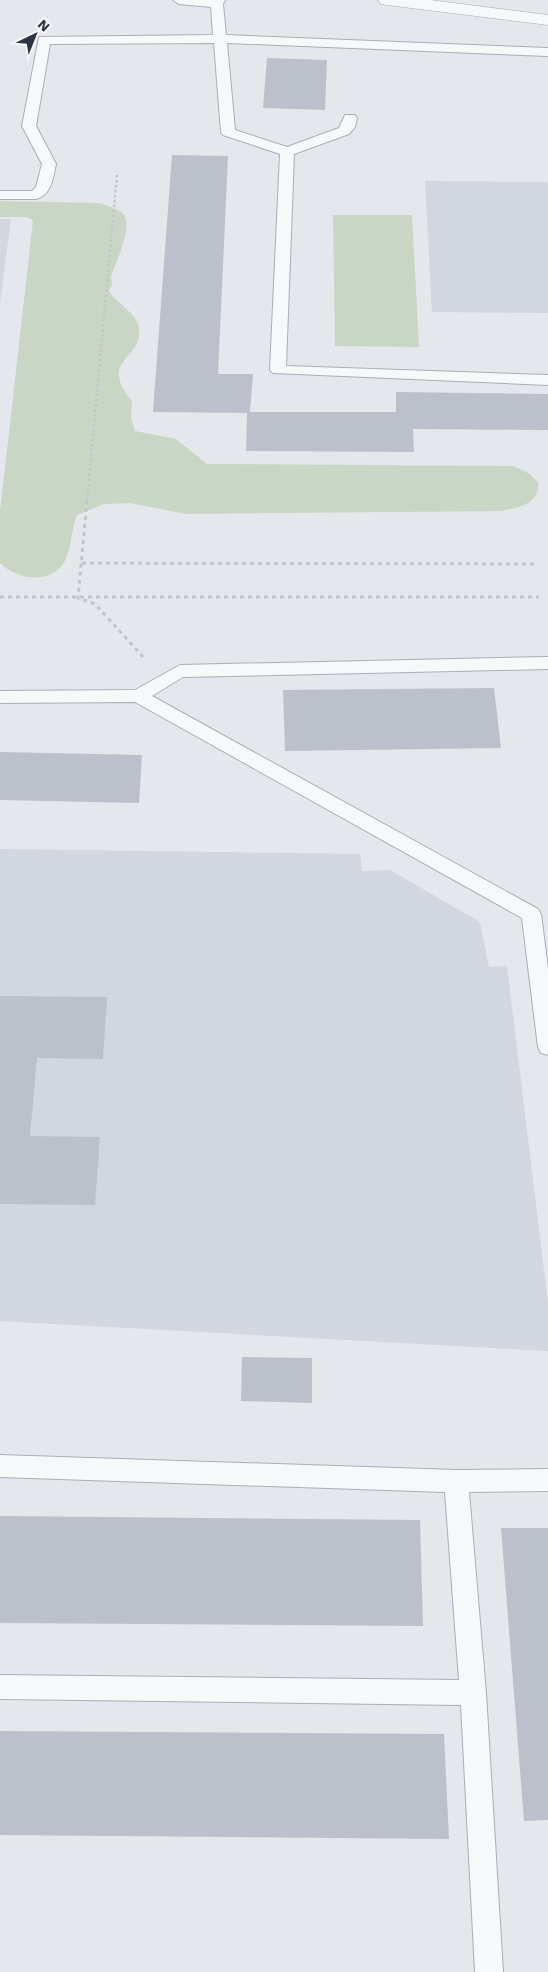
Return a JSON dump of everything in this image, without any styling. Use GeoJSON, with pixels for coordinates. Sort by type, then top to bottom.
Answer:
{"type":"FeatureCollection","features":[{"type":"Feature","properties":{"kind":"street"},"geometry":{"type":"LineString","coordinates":[[387,0],[548,20]]}},
{"type":"Feature","properties":{"kind":"lane"},"geometry":{"type":"LineString","coordinates":[[178,0],[218,2],[219,39],[228,132],[287,152],[344,131],[348,128],[350,118]]}},
{"type":"Feature","properties":{"kind":"lane"},"geometry":{"type":"LineString","coordinates":[[0,195],[36,195],[43,188],[49,164],[29,126],[44,40],[219,39],[548,52]]}},
{"type":"Feature","properties":{"kind":"lane"},"geometry":{"type":"LineString","coordinates":[[287,152],[278,370],[548,380]]}},
{"type":"Feature","properties":{"kind":"lane"},"geometry":{"type":"LineString","coordinates":[[138,696],[180,671],[548,663]]}},
{"type":"Feature","properties":{"kind":"lane"},"geometry":{"type":"LineString","coordinates":[[0,697],[138,696],[531,914],[548,1047]]}},
{"type":"Feature","properties":{"kind":"lane"},"geometry":{"type":"LineString","coordinates":[[0,1466],[456,1481],[548,1480]]}},
{"type":"Feature","properties":{"kind":"lane"},"geometry":{"type":"LineString","coordinates":[[456,1481],[473,1692],[489,1972]]}},
{"type":"Feature","properties":{"kind":"lane"},"geometry":{"type":"LineString","coordinates":[[0,1687],[473,1692]]}},
{"type":"Feature","properties":{"kind":"path"},"geometry":{"type":"LineString","coordinates":[[78,598],[117,175]]}},
{"type":"Feature","properties":{"kind":"path"},"geometry":{"type":"LineString","coordinates":[[82,563],[535,564]]}},
{"type":"Feature","properties":{"kind":"path"},"geometry":{"type":"LineString","coordinates":[[0,597],[538,597]]}},
{"type":"Feature","properties":{"kind":"path"},"geometry":{"type":"LineString","coordinates":[[78,598],[95,604],[164,680]]}},
{"type":"Feature","properties":{"kind":"shaded area"},"geometry":{"type":"Polygon","coordinates":[[[425,181],[548,182],[548,313],[432,312],[425,181]]]}},
{"type":"Feature","properties":{"kind":"shaded area"},"geometry":{"type":"Polygon","coordinates":[[[0,219],[11,219],[0,303],[0,219]]]}},
{"type":"Feature","properties":{"kind":"shaded area"},"geometry":{"type":"Polygon","coordinates":[[[0,849],[360,854],[362,871],[390,870],[480,922],[489,967],[507,966],[548,1303],[548,1351],[0,1321],[0,849]]]}},
{"type":"Feature","properties":{"kind":"green space"},"geometry":{"type":"Polygon","coordinates":[[[0,201],[99,203],[116,209],[124,215],[126,220],[125,236],[111,276],[112,284],[109,291],[134,317],[139,328],[135,347],[120,368],[119,376],[122,387],[132,401],[131,418],[135,431],[176,439],[207,464],[513,466],[530,474],[538,483],[535,496],[527,504],[501,511],[186,514],[130,503],[104,504],[77,515],[69,550],[65,561],[59,569],[43,577],[34,577],[24,576],[7,569],[0,563],[0,512],[33,220],[27,217],[0,217],[0,201]]]}},
{"type":"Feature","properties":{"kind":"green space"},"geometry":{"type":"Polygon","coordinates":[[[333,215],[412,215],[419,347],[335,346],[333,215]]]}},
{"type":"Feature","properties":{"kind":"building"},"geometry":{"type":"Polygon","coordinates":[[[267,58],[327,60],[325,110],[263,108],[267,58]]]}},
{"type":"Feature","properties":{"kind":"building"},"geometry":{"type":"Polygon","coordinates":[[[172,155],[228,156],[218,374],[253,374],[250,412],[396,412],[396,392],[548,394],[548,430],[413,429],[414,452],[246,451],[247,413],[153,412],[172,155]]]}},
{"type":"Feature","properties":{"kind":"building"},"geometry":{"type":"Polygon","coordinates":[[[494,688],[501,748],[285,751],[283,690],[494,688]]]}},
{"type":"Feature","properties":{"kind":"building"},"geometry":{"type":"Polygon","coordinates":[[[0,752],[142,755],[139,803],[0,800],[0,752]]]}},
{"type":"Feature","properties":{"kind":"building"},"geometry":{"type":"Polygon","coordinates":[[[0,996],[107,997],[103,1059],[37,1058],[30,1136],[100,1137],[95,1205],[0,1204],[0,996]]]}},
{"type":"Feature","properties":{"kind":"building"},"geometry":{"type":"Polygon","coordinates":[[[242,1357],[312,1358],[312,1403],[241,1401],[242,1357]]]}},
{"type":"Feature","properties":{"kind":"building"},"geometry":{"type":"Polygon","coordinates":[[[0,1516],[420,1520],[423,1626],[0,1623],[0,1516]]]}},
{"type":"Feature","properties":{"kind":"building"},"geometry":{"type":"Polygon","coordinates":[[[501,1528],[548,1528],[548,1820],[524,1821],[501,1528]]]}},
{"type":"Feature","properties":{"kind":"building"},"geometry":{"type":"Polygon","coordinates":[[[0,1731],[444,1734],[449,1839],[0,1835],[0,1731]]]}}]}
